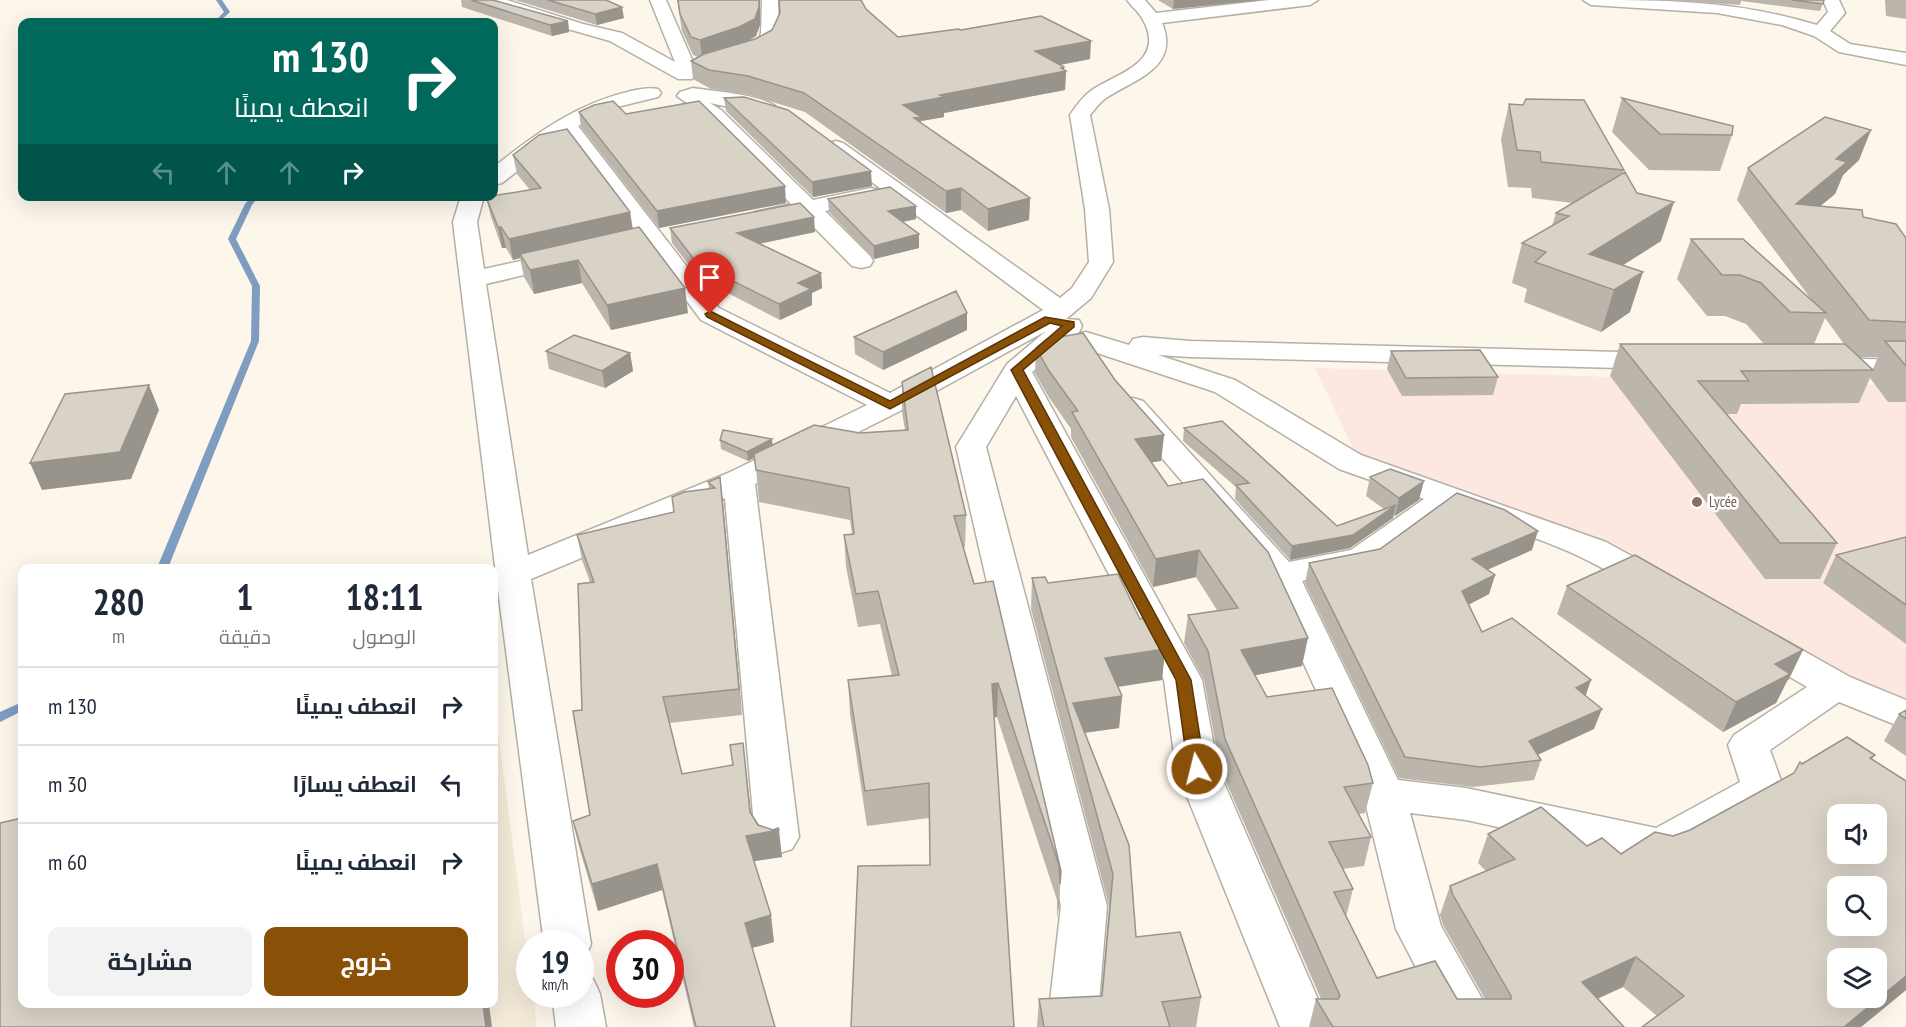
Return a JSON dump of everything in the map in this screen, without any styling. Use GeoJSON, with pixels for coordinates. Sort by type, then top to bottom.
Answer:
{"type":"FeatureCollection","features":[{"type":"Feature","properties":{"kind":"street"},"geometry":{"type":"LineString","coordinates":[[499,0],[500,4],[616,37],[686,84],[861,261]]}},
{"type":"Feature","properties":{"kind":"street"},"geometry":{"type":"LineString","coordinates":[[658,0],[686,84]]}},
{"type":"Feature","properties":{"kind":"street"},"geometry":{"type":"LineString","coordinates":[[686,84],[714,62],[751,50],[766,42],[770,33],[770,0]]}},
{"type":"Feature","properties":{"kind":"street"},"geometry":{"type":"LineString","coordinates":[[1072,1027],[1084,906],[1059,814],[971,447],[1017,370],[1066,323],[1101,262],[1097,210],[1080,115],[1096,96],[1134,76],[1153,60],[1158,35],[1144,9],[1310,0]]}},
{"type":"Feature","properties":{"kind":"street"},"geometry":{"type":"LineString","coordinates":[[1591,0],[1717,8],[1785,21],[1820,32],[1845,48],[1906,59]]}},
{"type":"Feature","properties":{"kind":"street"},"geometry":{"type":"LineString","coordinates":[[1820,32],[1837,13],[1831,0]]}},
{"type":"Feature","properties":{"kind":"street"},"geometry":{"type":"LineString","coordinates":[[498,175],[537,142],[566,124],[611,102],[651,93],[658,86],[686,84],[787,115]]}},
{"type":"Feature","properties":{"kind":"street"},"geometry":{"type":"LineString","coordinates":[[566,124],[710,314],[890,405]]}},
{"type":"Feature","properties":{"kind":"street"},"geometry":{"type":"LineString","coordinates":[[815,131],[1066,323],[1125,398],[1281,574],[1384,794],[1419,929],[1473,1027]]}},
{"type":"Feature","properties":{"kind":"street"},"geometry":{"type":"LineString","coordinates":[[742,221],[895,190]]}},
{"type":"Feature","properties":{"kind":"street"},"geometry":{"type":"LineString","coordinates":[[471,201],[465,222],[513,574],[566,930]]}},
{"type":"Feature","properties":{"kind":"street"},"geometry":{"type":"LineString","coordinates":[[474,279],[585,254]]}},
{"type":"Feature","properties":{"kind":"street"},"geometry":{"type":"LineString","coordinates":[[1066,323],[1225,386],[1350,462],[1594,549],[1685,601]]}},
{"type":"Feature","properties":{"kind":"street"},"geometry":{"type":"LineString","coordinates":[[513,574],[740,480],[890,405],[1066,323],[1191,349],[1679,362]]}},
{"type":"Feature","properties":{"kind":"street"},"geometry":{"type":"LineString","coordinates":[[1799,365],[1906,368]]}},
{"type":"Feature","properties":{"kind":"street"},"geometry":{"type":"LineString","coordinates":[[1017,370],[1184,680],[1197,769],[1305,1027]]}},
{"type":"Feature","properties":{"kind":"street"},"geometry":{"type":"LineString","coordinates":[[740,480],[777,837]]}},
{"type":"Feature","properties":{"kind":"street"},"geometry":{"type":"LineString","coordinates":[[1281,574],[1362,559],[1448,497]]}},
{"type":"Feature","properties":{"kind":"street"},"geometry":{"type":"LineString","coordinates":[[1735,629],[1836,686],[1906,716]]}},
{"type":"Feature","properties":{"kind":"street"},"geometry":{"type":"LineString","coordinates":[[1384,794],[1466,804],[1660,846],[1762,789],[1748,745],[1836,686]]}},
{"type":"Feature","properties":{"kind":"street"},"geometry":{"type":"LineString","coordinates":[[578,1008],[581,1027]]}},
{"type":"Feature","properties":{"kind":"shaded area","name":"Lycée"},"geometry":{"type":"Polygon","coordinates":[[[1315,368],[1906,386],[1906,707],[1620,551],[1355,452],[1315,368]]]}},
{"type":"Feature","properties":{"kind":"shaded area"},"geometry":{"type":"Polygon","coordinates":[[[498,732],[524,930],[516,930],[516,1008],[535,1008],[537,1027],[0,1027],[0,849],[18,976],[18,1008],[498,1008],[498,732]]]}},
{"type":"Feature","properties":{"kind":"building"},"geometry":{"type":"Polygon","coordinates":[[[471,0],[493,0],[568,21],[550,25],[471,0]]]}},
{"type":"Feature","properties":{"kind":"building"},"geometry":{"type":"Polygon","coordinates":[[[548,0],[606,0],[622,7],[595,14],[548,0]]]}},
{"type":"Feature","properties":{"kind":"building"},"geometry":{"type":"Polygon","coordinates":[[[678,0],[759,0],[759,7],[755,19],[700,40],[691,37],[680,14],[678,0]]]}},
{"type":"Feature","properties":{"kind":"building"},"geometry":{"type":"Polygon","coordinates":[[[779,0],[861,0],[866,9],[898,37],[961,30],[1041,16],[1091,41],[1035,51],[1064,67],[1061,68],[1066,71],[940,95],[944,97],[903,105],[921,117],[914,118],[1030,198],[988,209],[961,188],[946,191],[804,93],[748,76],[709,70],[691,61],[704,54],[755,39],[772,30],[780,13],[779,0]]]}},
{"type":"Feature","properties":{"kind":"building"},"geometry":{"type":"Polygon","coordinates":[[[1792,0],[1824,0],[1823,4],[1792,0]]]}},
{"type":"Feature","properties":{"kind":"building"},"geometry":{"type":"Polygon","coordinates":[[[744,97],[788,110],[871,171],[812,182],[724,98],[744,97]]]}},
{"type":"Feature","properties":{"kind":"building"},"geometry":{"type":"Polygon","coordinates":[[[1622,98],[1733,126],[1732,135],[1660,134],[1622,98]]]}},
{"type":"Feature","properties":{"kind":"building"},"geometry":{"type":"Polygon","coordinates":[[[1526,99],[1584,100],[1624,170],[1541,162],[1540,152],[1517,150],[1509,104],[1523,105],[1526,99]]]}},
{"type":"Feature","properties":{"kind":"building"},"geometry":{"type":"Polygon","coordinates":[[[613,101],[626,114],[699,101],[785,186],[657,211],[579,112],[594,105],[613,101]]]}},
{"type":"Feature","properties":{"kind":"building"},"geometry":{"type":"Polygon","coordinates":[[[1825,117],[1871,130],[1836,159],[1847,162],[1796,204],[1862,210],[1863,217],[1896,224],[1906,238],[1906,322],[1869,320],[1748,168],[1825,117]]]}},
{"type":"Feature","properties":{"kind":"building"},"geometry":{"type":"Polygon","coordinates":[[[567,129],[630,212],[509,239],[501,227],[498,227],[488,201],[498,201],[498,195],[541,188],[513,155],[539,135],[567,129]]]}},
{"type":"Feature","properties":{"kind":"building"},"geometry":{"type":"Polygon","coordinates":[[[1625,172],[1637,193],[1674,202],[1589,254],[1643,272],[1614,290],[1535,262],[1546,252],[1522,243],[1569,216],[1556,213],[1625,172]]]}},
{"type":"Feature","properties":{"kind":"building"},"geometry":{"type":"Polygon","coordinates":[[[890,187],[916,206],[888,211],[919,234],[874,246],[828,199],[890,187]]]}},
{"type":"Feature","properties":{"kind":"building"},"geometry":{"type":"Polygon","coordinates":[[[800,203],[814,217],[737,233],[821,273],[798,283],[811,289],[779,304],[697,263],[670,228],[800,203]]]}},
{"type":"Feature","properties":{"kind":"building"},"geometry":{"type":"Polygon","coordinates":[[[639,227],[685,288],[607,305],[578,260],[530,270],[520,254],[639,227]]]}},
{"type":"Feature","properties":{"kind":"building"},"geometry":{"type":"Polygon","coordinates":[[[1691,239],[1743,239],[1826,313],[1790,312],[1761,283],[1740,275],[1722,275],[1691,239]]]}},
{"type":"Feature","properties":{"kind":"building"},"geometry":{"type":"Polygon","coordinates":[[[956,291],[967,313],[883,352],[854,337],[956,291]]]}},
{"type":"Feature","properties":{"kind":"building"},"geometry":{"type":"Polygon","coordinates":[[[1083,333],[1115,380],[1164,435],[1135,439],[1168,486],[1203,479],[1268,552],[1308,638],[1241,650],[1267,697],[1332,688],[1368,765],[1373,783],[1344,787],[1371,837],[1329,842],[1353,889],[1334,892],[1377,978],[1435,961],[1457,999],[1511,999],[1450,886],[1515,859],[1488,834],[1541,807],[1587,846],[1602,838],[1621,854],[1655,832],[1673,836],[1690,830],[1794,773],[1800,762],[1802,764],[1847,737],[1875,755],[1870,758],[1906,781],[1906,976],[1887,992],[1887,948],[1827,948],[1827,1008],[1867,1008],[1844,1027],[1642,1027],[1684,996],[1636,957],[1582,982],[1624,1027],[1333,1027],[1316,999],[1338,999],[1340,996],[1225,739],[1208,651],[1188,615],[1238,608],[1199,550],[1156,559],[1072,412],[1078,411],[1049,371],[1036,348],[1047,339],[1083,333]]]}},
{"type":"Feature","properties":{"kind":"building"},"geometry":{"type":"Polygon","coordinates":[[[574,335],[630,353],[602,371],[546,351],[574,335]]]}},
{"type":"Feature","properties":{"kind":"building"},"geometry":{"type":"Polygon","coordinates":[[[1885,341],[1906,341],[1906,365],[1905,365],[1885,341]]]}},
{"type":"Feature","properties":{"kind":"building"},"geometry":{"type":"Polygon","coordinates":[[[1620,344],[1845,344],[1873,370],[1741,371],[1749,381],[1698,381],[1837,543],[1780,543],[1620,344]]]}},
{"type":"Feature","properties":{"kind":"building"},"geometry":{"type":"Polygon","coordinates":[[[1480,350],[1498,377],[1406,378],[1391,351],[1480,350]]]}},
{"type":"Feature","properties":{"kind":"building"},"geometry":{"type":"Polygon","coordinates":[[[931,367],[966,515],[954,516],[974,584],[993,581],[1061,871],[1060,884],[1059,865],[998,683],[992,684],[1014,1027],[851,1027],[858,866],[930,865],[929,783],[865,791],[848,680],[899,675],[878,591],[856,594],[844,535],[854,534],[849,488],[756,470],[754,454],[814,425],[860,433],[908,430],[902,382],[931,367]]]}},
{"type":"Feature","properties":{"kind":"building"},"geometry":{"type":"Polygon","coordinates":[[[149,385],[120,452],[30,463],[65,394],[149,385]]]}},
{"type":"Feature","properties":{"kind":"building"},"geometry":{"type":"Polygon","coordinates":[[[1222,421],[1337,526],[1396,505],[1353,535],[1292,546],[1236,485],[1249,483],[1184,428],[1222,421]]]}},
{"type":"Feature","properties":{"kind":"building"},"geometry":{"type":"Polygon","coordinates":[[[723,430],[772,439],[747,452],[720,440],[723,430]]]}},
{"type":"Feature","properties":{"kind":"building"},"geometry":{"type":"Polygon","coordinates":[[[1390,469],[1424,481],[1399,498],[1370,477],[1390,469]]]}},
{"type":"Feature","properties":{"kind":"building"},"geometry":{"type":"Polygon","coordinates":[[[720,477],[739,689],[663,697],[682,774],[733,765],[730,745],[743,743],[750,812],[758,825],[779,830],[746,836],[771,915],[745,923],[775,1027],[696,1027],[684,977],[684,930],[673,930],[657,864],[592,884],[573,821],[590,815],[573,711],[582,710],[578,584],[594,582],[577,535],[674,512],[672,497],[684,492],[715,488],[708,482],[720,477]]]}},
{"type":"Feature","properties":{"kind":"building"},"geometry":{"type":"Polygon","coordinates":[[[1457,493],[1505,510],[1538,531],[1472,559],[1495,575],[1462,591],[1482,632],[1512,618],[1591,680],[1576,688],[1602,709],[1529,741],[1541,760],[1480,767],[1405,757],[1309,563],[1380,549],[1457,493]]]}},
{"type":"Feature","properties":{"kind":"building"},"geometry":{"type":"Polygon","coordinates":[[[1906,537],[1906,605],[1836,555],[1906,537]]]}},
{"type":"Feature","properties":{"kind":"building"},"geometry":{"type":"Polygon","coordinates":[[[1635,555],[1803,650],[1775,664],[1790,674],[1736,702],[1567,586],[1635,555]]]}},
{"type":"Feature","properties":{"kind":"building"},"geometry":{"type":"Polygon","coordinates":[[[1118,574],[1140,619],[1148,617],[1165,649],[1105,658],[1122,696],[1073,703],[1129,845],[1136,937],[1180,932],[1201,997],[1162,1002],[1170,1027],[1044,1027],[1039,999],[1102,996],[1113,874],[1032,578],[1045,577],[1048,583],[1118,574]]]}},
{"type":"Feature","properties":{"kind":"building"},"geometry":{"type":"Polygon","coordinates":[[[1906,710],[1906,719],[1899,714],[1906,710]]]}},
{"type":"Feature","properties":{"kind":"building"},"geometry":{"type":"Polygon","coordinates":[[[18,819],[18,1008],[484,1008],[486,1027],[0,1027],[0,823],[18,819]]]}},
{"type":"Feature","properties":{"kind":"waterway"},"geometry":{"type":"LineString","coordinates":[[219,0],[227,12],[220,18]]}},
{"type":"Feature","properties":{"kind":"waterway"},"geometry":{"type":"LineString","coordinates":[[164,564],[255,341],[256,286],[232,239],[252,201]]}},
{"type":"Feature","properties":{"kind":"waterway"},"geometry":{"type":"LineString","coordinates":[[0,718],[18,708]]}},
{"type":"Feature","properties":{"kind":"place","name":"Lycée"},"geometry":{"type":"Point","coordinates":[1697,502]}},
{"type":"Feature","properties":{"kind":"route"},"geometry":{"type":"LineString","coordinates":[[710,314],[890,405],[1049,319],[1070,325],[1017,370],[1184,680],[1197,769]]}}]}
